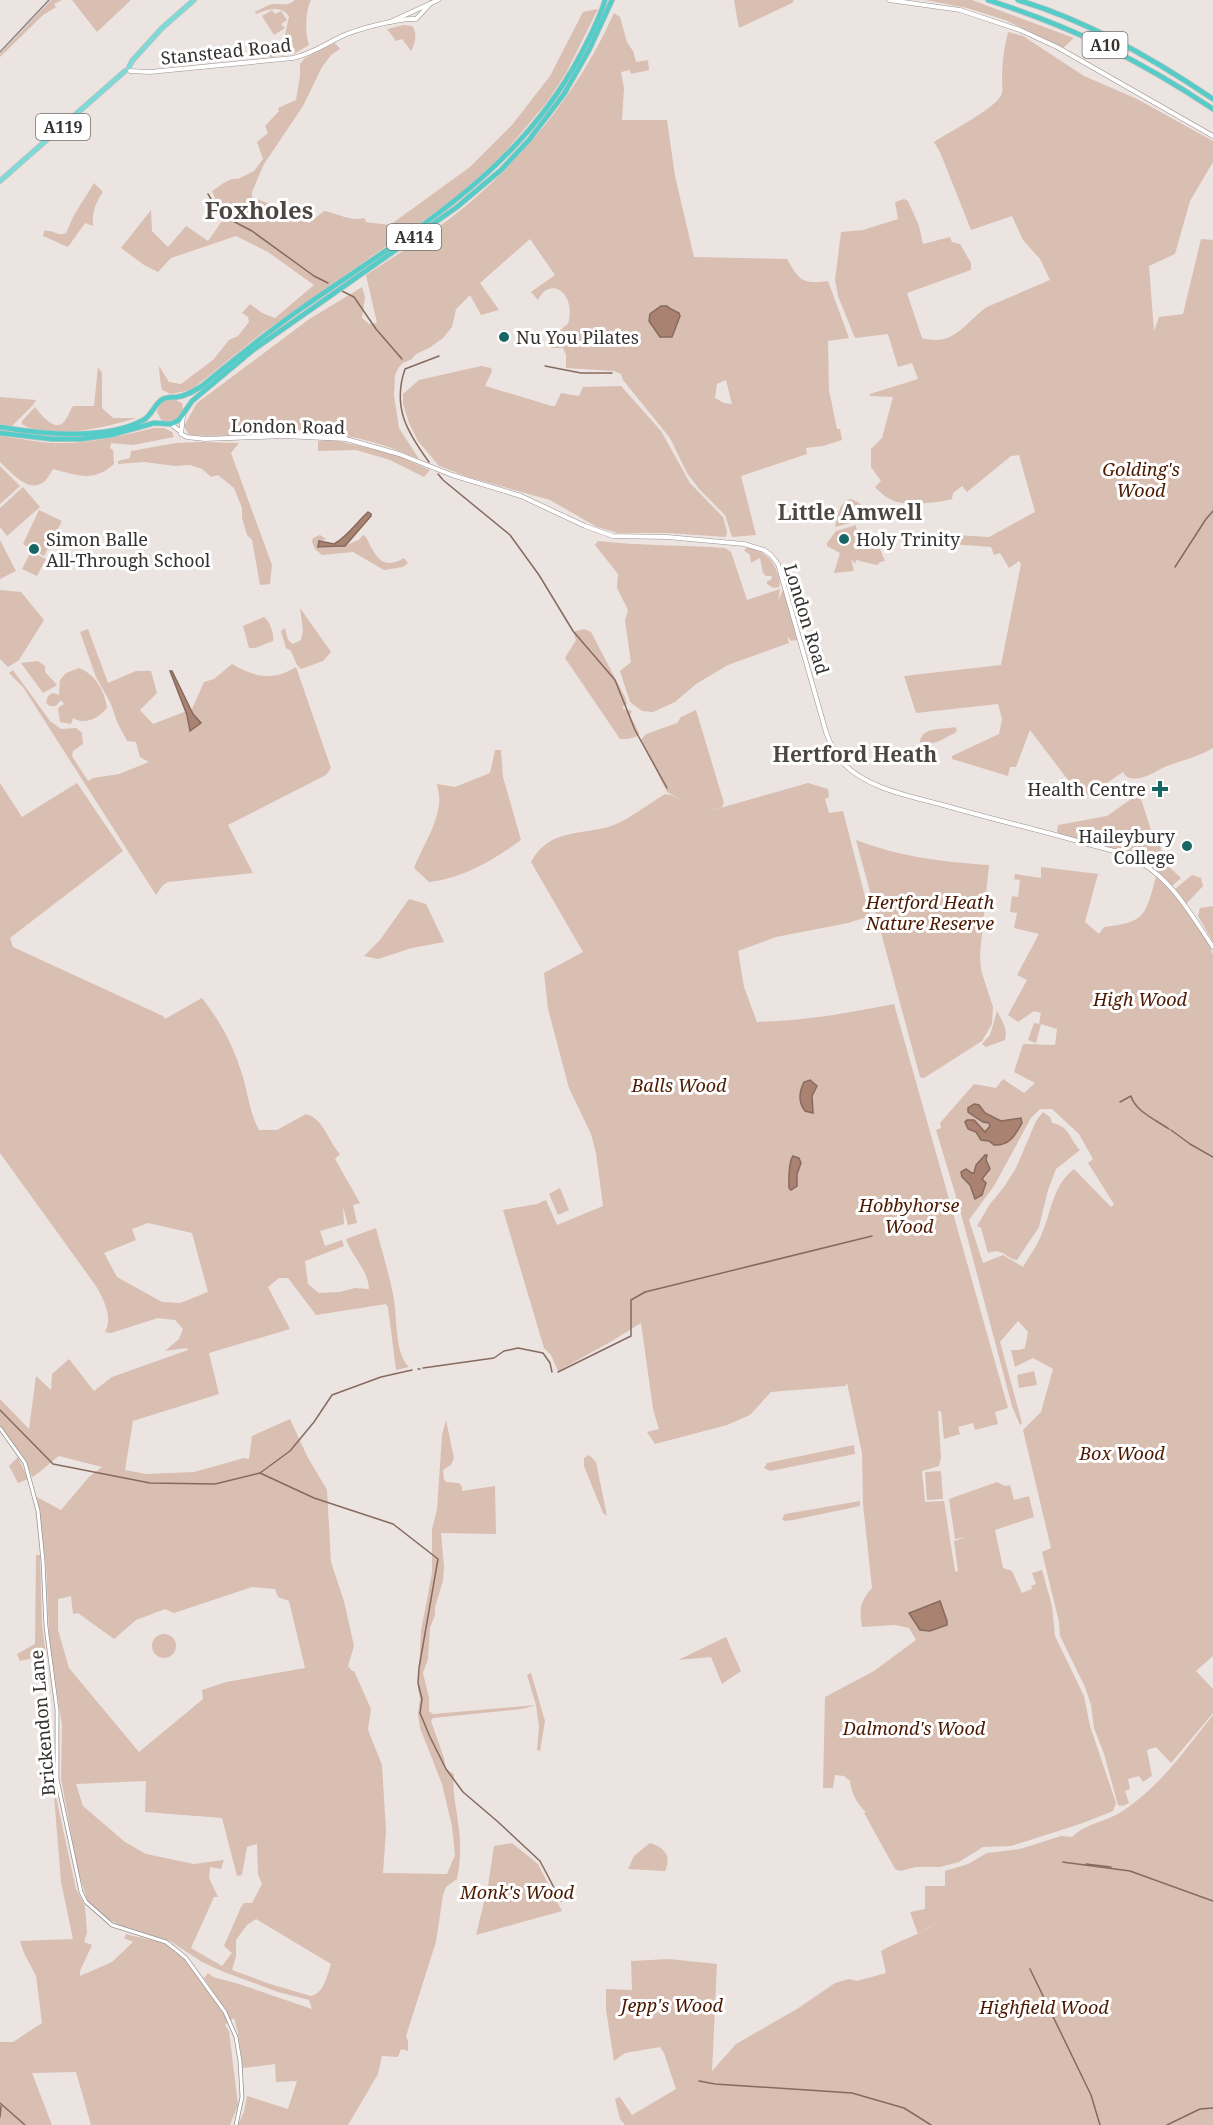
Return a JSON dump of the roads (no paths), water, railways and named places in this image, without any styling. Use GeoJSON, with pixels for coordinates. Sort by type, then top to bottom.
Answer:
{"type":"FeatureCollection","features":[{"type":"Feature","properties":{"kind":"highway","name":"A414"},"geometry":{"type":"LineString","coordinates":[[178,397],[202,386],[281,323],[437,215],[490,173],[526,135],[558,93],[584,48],[606,0]]}},
{"type":"Feature","properties":{"kind":"highway","name":"A414"},"geometry":{"type":"LineString","coordinates":[[185,409],[195,397],[271,337],[448,213],[501,170],[529,140],[564,94],[589,50],[612,0]]}},
{"type":"Feature","properties":{"kind":"highway","name":"A10"},"geometry":{"type":"LineString","coordinates":[[987,0],[1064,27],[1116,50],[1213,109]]}},
{"type":"Feature","properties":{"kind":"highway","name":"A10"},"geometry":{"type":"LineString","coordinates":[[1018,0],[1120,43],[1180,76],[1213,99]]}},
{"type":"Feature","properties":{"kind":"highway"},"geometry":{"type":"LineString","coordinates":[[0,427],[54,434],[81,434],[135,423],[145,418],[161,400],[170,397],[178,397],[185,409],[183,416],[171,424],[161,422],[111,435],[81,439],[52,439],[0,433]]}},
{"type":"Feature","properties":{"kind":"highway"},"geometry":{"type":"LineString","coordinates":[[154,410],[161,422]]}},
{"type":"Feature","properties":{"kind":"main road","name":"A119"},"geometry":{"type":"LineString","coordinates":[[0,181],[128,70],[157,33],[194,0]]}},
{"type":"Feature","properties":{"kind":"main road"},"geometry":{"type":"LineString","coordinates":[[411,13],[412,19],[417,19],[418,13],[438,0]]}},
{"type":"Feature","properties":{"kind":"main road"},"geometry":{"type":"LineString","coordinates":[[889,0],[960,10],[1020,30],[1065,51],[1213,136]]}},
{"type":"Feature","properties":{"kind":"main road","name":"Stanstead Road"},"geometry":{"type":"LineString","coordinates":[[390,22],[411,13],[418,13]]}},
{"type":"Feature","properties":{"kind":"main road","name":"Stanstead Road"},"geometry":{"type":"LineString","coordinates":[[128,70],[140,73],[156,72],[293,58],[311,54],[350,33],[390,22],[412,19]]}},
{"type":"Feature","properties":{"kind":"main road"},"geometry":{"type":"LineString","coordinates":[[181,432],[183,416]]}},
{"type":"Feature","properties":{"kind":"main road"},"geometry":{"type":"LineString","coordinates":[[171,424],[181,432]]}},
{"type":"Feature","properties":{"kind":"main road","name":"London Road"},"geometry":{"type":"LineString","coordinates":[[181,432],[184,436],[205,439],[284,436],[346,439],[391,451],[452,475],[521,496],[585,526],[613,536],[732,542],[764,550],[778,564],[826,732],[834,752],[845,765],[867,780],[897,792],[1134,858],[1162,878],[1213,947]]}},
{"type":"Feature","properties":{"kind":"street","name":"Brickendon Lane"},"geometry":{"type":"LineString","coordinates":[[0,1428],[25,1463],[38,1511],[46,1627],[57,1710],[57,1779],[81,1892],[86,1902],[112,1925],[166,1942],[175,1948],[186,1958],[225,2012],[236,2037],[240,2061],[242,2097],[236,2125]]}},
{"type":"Feature","properties":{"kind":"waterway"},"geometry":{"type":"LineString","coordinates":[[208,194],[217,209],[226,217]]}},
{"type":"Feature","properties":{"kind":"waterway"},"geometry":{"type":"LineString","coordinates":[[229,219],[252,231],[314,276],[328,283]]}},
{"type":"Feature","properties":{"kind":"waterway"},"geometry":{"type":"LineString","coordinates":[[342,291],[354,297],[376,329],[402,359]]}},
{"type":"Feature","properties":{"kind":"waterway"},"geometry":{"type":"LineString","coordinates":[[429,462],[414,440],[404,418],[401,407],[401,383],[405,369],[439,356]]}},
{"type":"Feature","properties":{"kind":"waterway"},"geometry":{"type":"LineString","coordinates":[[545,366],[581,373],[612,373]]}},
{"type":"Feature","properties":{"kind":"waterway"},"geometry":{"type":"LineString","coordinates":[[438,474],[510,535],[539,575],[573,631],[615,680],[635,730],[667,788]]}},
{"type":"Feature","properties":{"kind":"waterway"},"geometry":{"type":"LineString","coordinates":[[1175,567],[1213,511]]}},
{"type":"Feature","properties":{"kind":"waterway"},"geometry":{"type":"LineString","coordinates":[[1120,1102],[1131,1096],[1141,1111],[1169,1129]]}},
{"type":"Feature","properties":{"kind":"waterway"},"geometry":{"type":"LineString","coordinates":[[1171,1130],[1213,1157]]}},
{"type":"Feature","properties":{"kind":"waterway"},"geometry":{"type":"LineString","coordinates":[[558,1372],[631,1336],[631,1300],[645,1292],[872,1236]]}},
{"type":"Feature","properties":{"kind":"waterway"},"geometry":{"type":"LineString","coordinates":[[423,1368],[494,1358],[504,1351],[518,1348],[543,1353],[550,1363],[552,1372]]}},
{"type":"Feature","properties":{"kind":"waterway"},"geometry":{"type":"LineString","coordinates":[[0,1410],[53,1464],[150,1483],[215,1484],[260,1473],[290,1451],[314,1422],[332,1395],[381,1377],[412,1370]]}},
{"type":"Feature","properties":{"kind":"waterway"},"geometry":{"type":"LineString","coordinates":[[260,1473],[314,1498],[393,1524],[438,1559],[419,1668],[418,1683],[422,1699],[420,1713],[446,1769],[463,1792],[540,1861],[561,1901]]}},
{"type":"Feature","properties":{"kind":"waterway"},"geometry":{"type":"LineString","coordinates":[[1063,1862],[1069,1863]]}},
{"type":"Feature","properties":{"kind":"waterway"},"geometry":{"type":"LineString","coordinates":[[1070,1863],[1130,1871],[1213,1901]]}},
{"type":"Feature","properties":{"kind":"waterway"},"geometry":{"type":"LineString","coordinates":[[1086,1864],[1111,1867]]}},
{"type":"Feature","properties":{"kind":"waterway"},"geometry":{"type":"LineString","coordinates":[[1030,1969],[1091,2095],[1100,2125]]}},
{"type":"Feature","properties":{"kind":"waterway"},"geometry":{"type":"LineString","coordinates":[[699,2081],[852,2093],[904,2108],[931,2125]]}},
{"type":"Feature","properties":{"kind":"waterway"},"geometry":{"type":"LineString","coordinates":[[0,2103],[25,2125]]}},
{"type":"Feature","properties":{"kind":"waterway"},"geometry":{"type":"LineString","coordinates":[[0,2117],[1,2106]]}},
{"type":"Feature","properties":{"kind":"waterway"},"geometry":{"type":"LineString","coordinates":[[1167,2125],[1200,2109],[1213,2108]]}},
{"type":"Feature","properties":{"kind":"railway"},"geometry":{"type":"LineString","coordinates":[[0,52],[49,0]]}},
{"type":"Feature","properties":{"kind":"place","name":"Nu You Pilates"},"geometry":{"type":"Point","coordinates":[504,337]}},
{"type":"Feature","properties":{"kind":"place","name":"Holy Trinity"},"geometry":{"type":"Point","coordinates":[844,539]}},
{"type":"Feature","properties":{"kind":"place","name":"Simon Balle All-Through School"},"geometry":{"type":"Point","coordinates":[34,549]}},
{"type":"Feature","properties":{"kind":"place","name":"Health Centre"},"geometry":{"type":"Point","coordinates":[1160,789]}},
{"type":"Feature","properties":{"kind":"place","name":"Haileybury College"},"geometry":{"type":"Point","coordinates":[1187,846]}},
{"type":"Feature","properties":{"kind":"district","name":"Foxholes"},"geometry":{"type":"Point","coordinates":[259,209]}},
{"type":"Feature","properties":{"kind":"district","name":"Little Amwell"},"geometry":{"type":"Point","coordinates":[850,512]}},
{"type":"Feature","properties":{"kind":"district","name":"Hertford Heath"},"geometry":{"type":"Point","coordinates":[855,754]}},
{"type":"Feature","properties":{"kind":"park label","name":"Golding's Wood"},"geometry":{"type":"Point","coordinates":[1141,479]}},
{"type":"Feature","properties":{"kind":"park label","name":"Hertford Heath Nature Reserve"},"geometry":{"type":"Point","coordinates":[930,912]}},
{"type":"Feature","properties":{"kind":"park label","name":"High Wood"},"geometry":{"type":"Point","coordinates":[1140,999]}},
{"type":"Feature","properties":{"kind":"park label","name":"Balls Wood"},"geometry":{"type":"Point","coordinates":[679,1085]}},
{"type":"Feature","properties":{"kind":"park label","name":"Hobbyhorse Wood"},"geometry":{"type":"Point","coordinates":[909,1215]}},
{"type":"Feature","properties":{"kind":"park label","name":"Box Wood"},"geometry":{"type":"Point","coordinates":[1122,1453]}},
{"type":"Feature","properties":{"kind":"park label","name":"Dalmond's Wood"},"geometry":{"type":"Point","coordinates":[914,1728]}},
{"type":"Feature","properties":{"kind":"park label","name":"Monk's Wood"},"geometry":{"type":"Point","coordinates":[517,1892]}},
{"type":"Feature","properties":{"kind":"park label","name":"Jepp's Wood"},"geometry":{"type":"Point","coordinates":[672,2005]}},
{"type":"Feature","properties":{"kind":"park label","name":"Highfield Wood"},"geometry":{"type":"Point","coordinates":[1044,2007]}}]}
